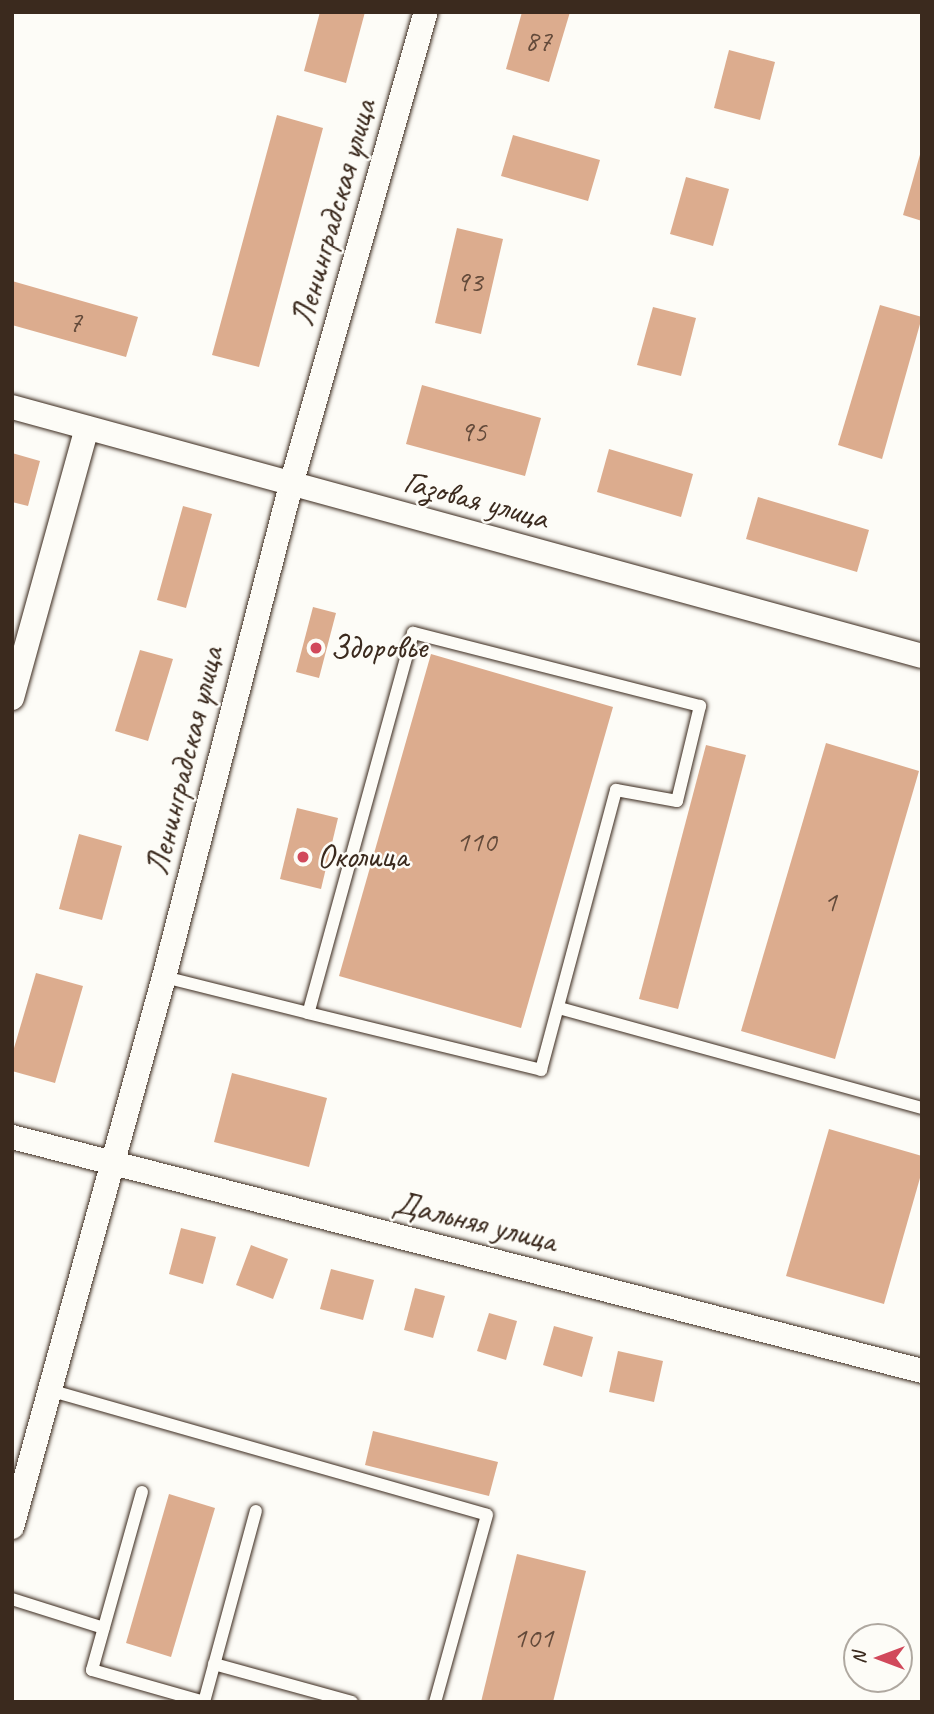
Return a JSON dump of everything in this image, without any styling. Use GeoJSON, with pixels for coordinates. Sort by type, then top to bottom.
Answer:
{"type":"FeatureCollection","features":[{"type":"Feature","properties":{"kind":"street","name":"Ленинградская улица"},"geometry":{"type":"LineString","coordinates":[[12,1527],[164,977],[290,485],[425,12]]}},
{"type":"Feature","properties":{"kind":"street","name":"Газовая улица"},"geometry":{"type":"LineString","coordinates":[[12,407],[922,656]]}},
{"type":"Feature","properties":{"kind":"street"},"geometry":{"type":"LineString","coordinates":[[12,698],[87,428]]}},
{"type":"Feature","properties":{"kind":"street","name":"Дальняя улица"},"geometry":{"type":"LineString","coordinates":[[12,1137],[922,1371]]}},
{"type":"Feature","properties":{"kind":"lane"},"geometry":{"type":"LineString","coordinates":[[164,977],[308,1013],[541,1070],[616,790],[677,801],[700,706],[413,633],[308,1013]]}},
{"type":"Feature","properties":{"kind":"lane"},"geometry":{"type":"LineString","coordinates":[[559,1008],[922,1108]]}},
{"type":"Feature","properties":{"kind":"lane"},"geometry":{"type":"LineString","coordinates":[[49,1390],[487,1515],[435,1702]]}},
{"type":"Feature","properties":{"kind":"lane"},"geometry":{"type":"LineString","coordinates":[[142,1492],[92,1671],[204,1702],[256,1511]]}},
{"type":"Feature","properties":{"kind":"lane"},"geometry":{"type":"LineString","coordinates":[[12,1599],[104,1628]]}},
{"type":"Feature","properties":{"kind":"lane"},"geometry":{"type":"LineString","coordinates":[[214,1664],[352,1702]]}},
{"type":"Feature","properties":{"kind":"building"},"geometry":{"type":"Polygon","coordinates":[[[320,12],[365,12],[346,83],[304,71],[320,12]]]}},
{"type":"Feature","properties":{"kind":"building"},"geometry":{"type":"Polygon","coordinates":[[[522,12],[570,12],[549,82],[506,69],[522,12]]]}},
{"type":"Feature","properties":{"kind":"building"},"geometry":{"type":"Polygon","coordinates":[[[729,50],[775,62],[760,120],[714,108],[729,50]]]}},
{"type":"Feature","properties":{"kind":"building"},"geometry":{"type":"Polygon","coordinates":[[[277,115],[323,128],[259,367],[212,355],[277,115]]]}},
{"type":"Feature","properties":{"kind":"building"},"geometry":{"type":"Polygon","coordinates":[[[513,135],[600,160],[588,201],[501,176],[513,135]]]}},
{"type":"Feature","properties":{"kind":"building"},"geometry":{"type":"Polygon","coordinates":[[[922,151],[922,221],[903,215],[922,151]]]}},
{"type":"Feature","properties":{"kind":"building"},"geometry":{"type":"Polygon","coordinates":[[[686,177],[729,189],[713,246],[670,234],[686,177]]]}},
{"type":"Feature","properties":{"kind":"building"},"geometry":{"type":"Polygon","coordinates":[[[457,228],[503,239],[481,334],[435,323],[457,228]]]}},
{"type":"Feature","properties":{"kind":"building"},"geometry":{"type":"Polygon","coordinates":[[[12,281],[138,317],[126,357],[12,325],[12,281]]]}},
{"type":"Feature","properties":{"kind":"building"},"geometry":{"type":"Polygon","coordinates":[[[880,305],[922,317],[882,459],[838,445],[880,305]]]}},
{"type":"Feature","properties":{"kind":"building"},"geometry":{"type":"Polygon","coordinates":[[[653,307],[696,318],[681,376],[637,365],[653,307]]]}},
{"type":"Feature","properties":{"kind":"building"},"geometry":{"type":"Polygon","coordinates":[[[422,385],[541,418],[525,476],[406,444],[422,385]]]}},
{"type":"Feature","properties":{"kind":"building"},"geometry":{"type":"Polygon","coordinates":[[[609,449],[693,474],[681,517],[597,492],[609,449]]]}},
{"type":"Feature","properties":{"kind":"building"},"geometry":{"type":"Polygon","coordinates":[[[12,453],[40,461],[28,506],[12,502],[12,453]]]}},
{"type":"Feature","properties":{"kind":"building"},"geometry":{"type":"Polygon","coordinates":[[[758,497],[869,530],[857,572],[746,539],[758,497]]]}},
{"type":"Feature","properties":{"kind":"building"},"geometry":{"type":"Polygon","coordinates":[[[183,506],[212,514],[186,608],[157,600],[183,506]]]}},
{"type":"Feature","properties":{"kind":"building"},"geometry":{"type":"Polygon","coordinates":[[[313,607],[336,613],[319,678],[296,672],[313,607]]]}},
{"type":"Feature","properties":{"kind":"building"},"geometry":{"type":"Polygon","coordinates":[[[140,650],[173,659],[148,741],[115,731],[140,650]]]}},
{"type":"Feature","properties":{"kind":"building"},"geometry":{"type":"Polygon","coordinates":[[[431,654],[613,707],[521,1028],[339,976],[431,654]]]}},
{"type":"Feature","properties":{"kind":"building"},"geometry":{"type":"Polygon","coordinates":[[[826,743],[919,771],[835,1059],[741,1031],[826,743]]]}},
{"type":"Feature","properties":{"kind":"building"},"geometry":{"type":"Polygon","coordinates":[[[706,745],[746,755],[678,1009],[639,999],[706,745]]]}},
{"type":"Feature","properties":{"kind":"building"},"geometry":{"type":"Polygon","coordinates":[[[297,808],[338,818],[321,889],[280,879],[297,808]]]}},
{"type":"Feature","properties":{"kind":"building"},"geometry":{"type":"Polygon","coordinates":[[[79,834],[122,846],[102,920],[59,909],[79,834]]]}},
{"type":"Feature","properties":{"kind":"building"},"geometry":{"type":"Polygon","coordinates":[[[36,973],[83,986],[55,1083],[12,1071],[12,1055],[36,973]]]}},
{"type":"Feature","properties":{"kind":"building"},"geometry":{"type":"Polygon","coordinates":[[[232,1073],[327,1098],[309,1167],[214,1142],[232,1073]]]}},
{"type":"Feature","properties":{"kind":"building"},"geometry":{"type":"Polygon","coordinates":[[[829,1129],[922,1156],[922,1171],[884,1304],[786,1276],[829,1129]]]}},
{"type":"Feature","properties":{"kind":"building"},"geometry":{"type":"Polygon","coordinates":[[[181,1228],[216,1237],[203,1284],[169,1274],[181,1228]]]}},
{"type":"Feature","properties":{"kind":"building"},"geometry":{"type":"Polygon","coordinates":[[[251,1245],[288,1259],[273,1299],[236,1285],[251,1245]]]}},
{"type":"Feature","properties":{"kind":"building"},"geometry":{"type":"Polygon","coordinates":[[[331,1269],[374,1280],[363,1320],[320,1309],[331,1269]]]}},
{"type":"Feature","properties":{"kind":"building"},"geometry":{"type":"Polygon","coordinates":[[[415,1288],[445,1296],[433,1338],[404,1330],[415,1288]]]}},
{"type":"Feature","properties":{"kind":"building"},"geometry":{"type":"Polygon","coordinates":[[[489,1313],[517,1321],[506,1360],[477,1351],[489,1313]]]}},
{"type":"Feature","properties":{"kind":"building"},"geometry":{"type":"Polygon","coordinates":[[[554,1326],[593,1337],[582,1377],[543,1365],[554,1326]]]}},
{"type":"Feature","properties":{"kind":"building"},"geometry":{"type":"Polygon","coordinates":[[[618,1351],[663,1361],[654,1402],[609,1392],[618,1351]]]}},
{"type":"Feature","properties":{"kind":"building"},"geometry":{"type":"Polygon","coordinates":[[[373,1431],[498,1462],[489,1496],[365,1465],[373,1431]]]}},
{"type":"Feature","properties":{"kind":"building"},"geometry":{"type":"Polygon","coordinates":[[[169,1494],[215,1508],[171,1657],[126,1643],[169,1494]]]}},
{"type":"Feature","properties":{"kind":"building"},"geometry":{"type":"Polygon","coordinates":[[[517,1554],[586,1571],[553,1702],[481,1702],[517,1554]]]}},
{"type":"Feature","properties":{"kind":"place","name":"Здоровье"},"geometry":{"type":"Point","coordinates":[316,648]}},
{"type":"Feature","properties":{"kind":"place","name":"Околица"},"geometry":{"type":"Point","coordinates":[303,857]}}]}
